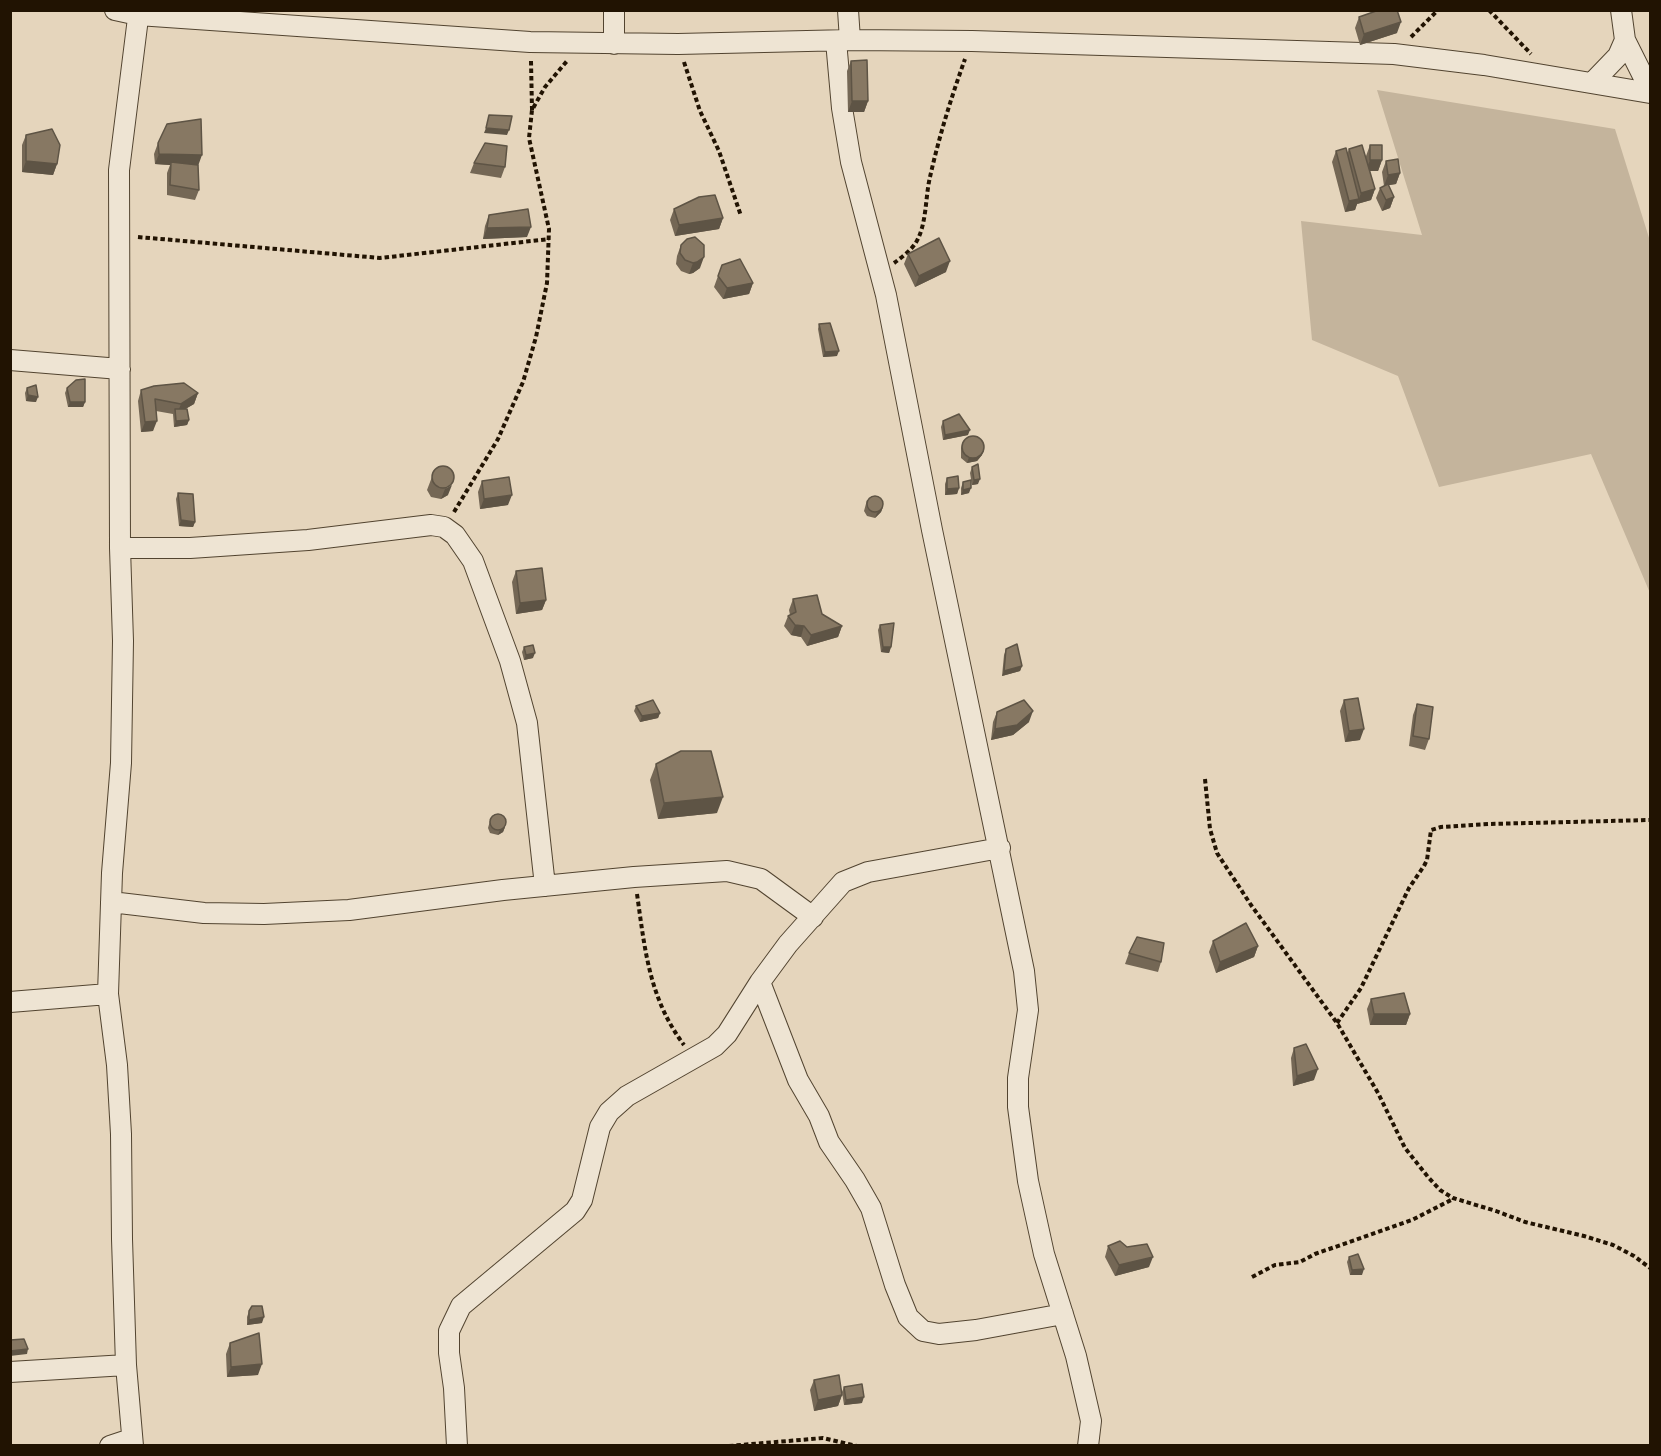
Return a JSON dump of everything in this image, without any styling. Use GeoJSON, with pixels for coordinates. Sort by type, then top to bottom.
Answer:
{"type":"FeatureCollection","features":[{"type":"Feature","properties":{"kind":"street"},"geometry":{"type":"LineString","coordinates":[[115,10],[530,42],[584,44],[972,41],[1394,54],[1484,65],[1650,91]]}},
{"type":"Feature","properties":{"kind":"street"},"geometry":{"type":"LineString","coordinates":[[614,10],[614,44]]}},
{"type":"Feature","properties":{"kind":"street"},"geometry":{"type":"LineString","coordinates":[[848,10],[843,41],[842,108],[850,162],[886,295],[932,530],[1024,971],[1028,1010],[1018,1078],[1018,1107],[1028,1181],[1044,1254],[1076,1356],[1091,1421],[1088,1446]]}},
{"type":"Feature","properties":{"kind":"street"},"geometry":{"type":"LineString","coordinates":[[1621,10],[1625,40],[1650,91]]}},
{"type":"Feature","properties":{"kind":"street"},"geometry":{"type":"LineString","coordinates":[[110,1446],[132,1442],[126,1365],[121,1134],[117,1065],[108,994],[111,902],[121,752],[123,641],[120,548],[119,171],[139,13]]}},
{"type":"Feature","properties":{"kind":"street"},"geometry":{"type":"LineString","coordinates":[[1592,83],[1618,56],[1625,40]]}},
{"type":"Feature","properties":{"kind":"street"},"geometry":{"type":"LineString","coordinates":[[10,360],[120,369]]}},
{"type":"Feature","properties":{"kind":"street"},"geometry":{"type":"LineString","coordinates":[[120,548],[190,548],[308,540],[431,525],[444,527],[455,535],[473,561],[510,661],[527,723],[545,886]]}},
{"type":"Feature","properties":{"kind":"street"},"geometry":{"type":"LineString","coordinates":[[457,1446],[449,1331],[461,1306],[575,1211],[582,1200],[600,1127],[609,1112],[627,1096],[715,1046],[727,1034],[760,982],[788,944],[843,882],[868,872],[999,848]]}},
{"type":"Feature","properties":{"kind":"street"},"geometry":{"type":"LineString","coordinates":[[111,902],[204,913],[264,914],[349,910],[545,886],[727,871],[761,879],[813,917]]}},
{"type":"Feature","properties":{"kind":"street"},"geometry":{"type":"LineString","coordinates":[[760,982],[798,1080],[819,1116],[829,1142],[871,1208],[895,1285],[908,1317],[923,1331],[939,1334],[976,1330],[1063,1314]]}},
{"type":"Feature","properties":{"kind":"street"},"geometry":{"type":"LineString","coordinates":[[10,1002],[108,994]]}},
{"type":"Feature","properties":{"kind":"street"},"geometry":{"type":"LineString","coordinates":[[10,1372],[126,1365]]}},
{"type":"Feature","properties":{"kind":"path"},"geometry":{"type":"LineString","coordinates":[[1394,54],[1438,10]]}},
{"type":"Feature","properties":{"kind":"path"},"geometry":{"type":"LineString","coordinates":[[1489,10],[1552,77]]}},
{"type":"Feature","properties":{"kind":"path"},"geometry":{"type":"LineString","coordinates":[[880,274],[915,244],[923,221],[925,196],[948,106],[972,41]]}},
{"type":"Feature","properties":{"kind":"path"},"geometry":{"type":"LineString","coordinates":[[444,527],[498,439],[523,382],[536,337],[547,283],[549,229],[544,197],[529,138],[532,110],[530,42]]}},
{"type":"Feature","properties":{"kind":"path"},"geometry":{"type":"LineString","coordinates":[[532,110],[545,87],[584,44]]}},
{"type":"Feature","properties":{"kind":"path"},"geometry":{"type":"LineString","coordinates":[[678,44],[700,111],[719,151],[741,216]]}},
{"type":"Feature","properties":{"kind":"path"},"geometry":{"type":"LineString","coordinates":[[119,236],[380,258],[549,239]]}},
{"type":"Feature","properties":{"kind":"path"},"geometry":{"type":"LineString","coordinates":[[1205,779],[1210,829],[1217,853],[1251,905],[1337,1023],[1378,1093],[1406,1148],[1440,1190],[1453,1198],[1525,1222],[1613,1245],[1650,1268]]}},
{"type":"Feature","properties":{"kind":"path"},"geometry":{"type":"LineString","coordinates":[[1337,1023],[1361,988],[1405,897],[1427,860],[1431,831],[1441,827],[1488,824],[1650,820]]}},
{"type":"Feature","properties":{"kind":"path"},"geometry":{"type":"LineString","coordinates":[[634,877],[648,971],[656,997],[674,1032],[694,1057]]}},
{"type":"Feature","properties":{"kind":"path"},"geometry":{"type":"LineString","coordinates":[[1252,1277],[1275,1265],[1300,1262],[1315,1254],[1412,1220],[1453,1198]]}},
{"type":"Feature","properties":{"kind":"path"},"geometry":{"type":"LineString","coordinates":[[823,1438],[825,1446]]}},
{"type":"Feature","properties":{"kind":"path"},"geometry":{"type":"LineString","coordinates":[[729,1446],[823,1438],[856,1446]]}},
{"type":"Feature","properties":{"kind":"shaded area"},"geometry":{"type":"Polygon","coordinates":[[[1377,90],[1615,129],[1650,241],[1650,593],[1591,454],[1439,487],[1398,376],[1312,340],[1301,221],[1422,235],[1377,90]]]}},
{"type":"Feature","properties":{"kind":"building"},"geometry":{"type":"Polygon","coordinates":[[[1379,10],[1397,10],[1401,22],[1364,34],[1359,17],[1379,10]]]}},
{"type":"Feature","properties":{"kind":"building"},"geometry":{"type":"Polygon","coordinates":[[[867,60],[868,101],[852,101],[851,61],[867,60]]]}},
{"type":"Feature","properties":{"kind":"building"},"geometry":{"type":"Polygon","coordinates":[[[489,115],[512,116],[509,130],[486,128],[489,115]]]}},
{"type":"Feature","properties":{"kind":"building"},"geometry":{"type":"Polygon","coordinates":[[[201,119],[202,155],[159,154],[158,143],[167,124],[201,119]]]}},
{"type":"Feature","properties":{"kind":"building"},"geometry":{"type":"Polygon","coordinates":[[[52,129],[60,145],[57,164],[26,161],[26,135],[52,129]]]}},
{"type":"Feature","properties":{"kind":"building"},"geometry":{"type":"Polygon","coordinates":[[[485,143],[507,146],[505,167],[474,163],[485,143]]]}},
{"type":"Feature","properties":{"kind":"building"},"geometry":{"type":"Polygon","coordinates":[[[1362,145],[1375,189],[1361,193],[1349,149],[1362,145]]]}},
{"type":"Feature","properties":{"kind":"building"},"geometry":{"type":"Polygon","coordinates":[[[1370,145],[1382,145],[1382,160],[1370,160],[1370,145]]]}},
{"type":"Feature","properties":{"kind":"building"},"geometry":{"type":"Polygon","coordinates":[[[1346,148],[1359,199],[1349,201],[1336,151],[1346,148]]]}},
{"type":"Feature","properties":{"kind":"building"},"geometry":{"type":"Polygon","coordinates":[[[1398,159],[1400,173],[1388,175],[1386,161],[1398,159]]]}},
{"type":"Feature","properties":{"kind":"building"},"geometry":{"type":"Polygon","coordinates":[[[171,162],[198,165],[199,190],[170,185],[171,162]]]}},
{"type":"Feature","properties":{"kind":"building"},"geometry":{"type":"Polygon","coordinates":[[[1388,184],[1394,197],[1386,200],[1380,188],[1388,184]]]}},
{"type":"Feature","properties":{"kind":"building"},"geometry":{"type":"Polygon","coordinates":[[[715,195],[723,218],[679,225],[674,209],[699,197],[715,195]]]}},
{"type":"Feature","properties":{"kind":"building"},"geometry":{"type":"Polygon","coordinates":[[[528,209],[531,227],[487,228],[489,215],[528,209]]]}},
{"type":"Feature","properties":{"kind":"building"},"geometry":{"type":"Polygon","coordinates":[[[695,237],[704,245],[704,257],[693,263],[685,260],[680,253],[681,245],[687,239],[695,237]]]}},
{"type":"Feature","properties":{"kind":"building"},"geometry":{"type":"Polygon","coordinates":[[[939,238],[950,261],[919,276],[908,254],[939,238]]]}},
{"type":"Feature","properties":{"kind":"building"},"geometry":{"type":"Polygon","coordinates":[[[740,259],[753,283],[727,288],[718,276],[722,265],[740,259]]]}},
{"type":"Feature","properties":{"kind":"building"},"geometry":{"type":"Polygon","coordinates":[[[830,323],[839,351],[825,352],[819,324],[830,323]]]}},
{"type":"Feature","properties":{"kind":"building"},"geometry":{"type":"Polygon","coordinates":[[[85,379],[85,402],[70,402],[67,388],[76,380],[85,379]]]}},
{"type":"Feature","properties":{"kind":"building"},"geometry":{"type":"Polygon","coordinates":[[[184,383],[198,393],[181,404],[155,399],[157,421],[145,422],[141,390],[154,386],[184,383]]]}},
{"type":"Feature","properties":{"kind":"building"},"geometry":{"type":"Polygon","coordinates":[[[36,385],[38,397],[28,395],[27,388],[36,385]]]}},
{"type":"Feature","properties":{"kind":"building"},"geometry":{"type":"Polygon","coordinates":[[[175,409],[187,409],[189,420],[176,421],[175,409]]]}},
{"type":"Feature","properties":{"kind":"building"},"geometry":{"type":"Polygon","coordinates":[[[959,414],[970,430],[945,435],[943,421],[959,414]]]}},
{"type":"Feature","properties":{"kind":"building"},"geometry":{"type":"Polygon","coordinates":[[[973,436],[983,443],[984,447],[977,457],[973,458],[963,451],[962,447],[969,437],[973,436]]]}},
{"type":"Feature","properties":{"kind":"building"},"geometry":{"type":"Polygon","coordinates":[[[978,464],[980,479],[974,480],[972,467],[978,464]]]}},
{"type":"Feature","properties":{"kind":"building"},"geometry":{"type":"Polygon","coordinates":[[[443,466],[451,469],[454,477],[451,485],[443,488],[435,485],[432,477],[435,469],[443,466]]]}},
{"type":"Feature","properties":{"kind":"building"},"geometry":{"type":"Polygon","coordinates":[[[958,476],[959,488],[947,489],[947,478],[958,476]]]}},
{"type":"Feature","properties":{"kind":"building"},"geometry":{"type":"Polygon","coordinates":[[[509,477],[512,495],[484,499],[482,481],[509,477]]]}},
{"type":"Feature","properties":{"kind":"building"},"geometry":{"type":"Polygon","coordinates":[[[971,480],[971,488],[963,490],[963,482],[971,480]]]}},
{"type":"Feature","properties":{"kind":"building"},"geometry":{"type":"Polygon","coordinates":[[[178,493],[193,494],[195,522],[181,520],[178,493]]]}},
{"type":"Feature","properties":{"kind":"building"},"geometry":{"type":"Polygon","coordinates":[[[872,496],[878,496],[883,504],[881,510],[872,512],[867,507],[867,501],[872,496]]]}},
{"type":"Feature","properties":{"kind":"building"},"geometry":{"type":"Polygon","coordinates":[[[542,568],[546,600],[520,603],[516,571],[542,568]]]}},
{"type":"Feature","properties":{"kind":"building"},"geometry":{"type":"Polygon","coordinates":[[[817,595],[822,614],[842,626],[811,635],[804,626],[795,625],[788,616],[796,612],[793,599],[817,595]]]}},
{"type":"Feature","properties":{"kind":"building"},"geometry":{"type":"Polygon","coordinates":[[[894,623],[891,647],[883,647],[880,625],[894,623]]]}},
{"type":"Feature","properties":{"kind":"building"},"geometry":{"type":"Polygon","coordinates":[[[1017,644],[1022,666],[1004,671],[1006,649],[1017,644]]]}},
{"type":"Feature","properties":{"kind":"building"},"geometry":{"type":"Polygon","coordinates":[[[533,645],[535,653],[526,655],[524,647],[533,645]]]}},
{"type":"Feature","properties":{"kind":"building"},"geometry":{"type":"Polygon","coordinates":[[[1358,698],[1364,729],[1349,731],[1344,700],[1358,698]]]}},
{"type":"Feature","properties":{"kind":"building"},"geometry":{"type":"Polygon","coordinates":[[[653,700],[660,713],[642,716],[636,706],[653,700]]]}},
{"type":"Feature","properties":{"kind":"building"},"geometry":{"type":"Polygon","coordinates":[[[1024,700],[1033,711],[1017,725],[995,729],[997,712],[1024,700]]]}},
{"type":"Feature","properties":{"kind":"building"},"geometry":{"type":"Polygon","coordinates":[[[1417,704],[1433,707],[1429,739],[1413,736],[1417,704]]]}},
{"type":"Feature","properties":{"kind":"building"},"geometry":{"type":"Polygon","coordinates":[[[681,751],[711,751],[723,797],[664,803],[656,764],[681,751]]]}},
{"type":"Feature","properties":{"kind":"building"},"geometry":{"type":"Polygon","coordinates":[[[498,814],[504,816],[506,822],[504,828],[498,830],[492,828],[490,822],[492,816],[498,814]]]}},
{"type":"Feature","properties":{"kind":"building"},"geometry":{"type":"Polygon","coordinates":[[[1246,923],[1258,946],[1220,962],[1213,941],[1246,923]]]}},
{"type":"Feature","properties":{"kind":"building"},"geometry":{"type":"Polygon","coordinates":[[[1137,937],[1164,943],[1161,962],[1129,953],[1137,937]]]}},
{"type":"Feature","properties":{"kind":"building"},"geometry":{"type":"Polygon","coordinates":[[[1404,993],[1410,1014],[1374,1014],[1371,999],[1404,993]]]}},
{"type":"Feature","properties":{"kind":"building"},"geometry":{"type":"Polygon","coordinates":[[[1306,1044],[1318,1069],[1297,1076],[1294,1048],[1306,1044]]]}},
{"type":"Feature","properties":{"kind":"building"},"geometry":{"type":"Polygon","coordinates":[[[1120,1241],[1127,1247],[1147,1244],[1153,1257],[1119,1265],[1108,1246],[1120,1241]]]}},
{"type":"Feature","properties":{"kind":"building"},"geometry":{"type":"Polygon","coordinates":[[[1358,1254],[1364,1269],[1352,1270],[1349,1257],[1358,1254]]]}},
{"type":"Feature","properties":{"kind":"building"},"geometry":{"type":"Polygon","coordinates":[[[252,1306],[262,1306],[264,1317],[249,1320],[249,1311],[252,1306]]]}},
{"type":"Feature","properties":{"kind":"building"},"geometry":{"type":"Polygon","coordinates":[[[259,1333],[262,1364],[231,1367],[230,1343],[259,1333]]]}},
{"type":"Feature","properties":{"kind":"building"},"geometry":{"type":"Polygon","coordinates":[[[24,1339],[28,1349],[10,1351],[10,1340],[24,1339]]]}},
{"type":"Feature","properties":{"kind":"building"},"geometry":{"type":"Polygon","coordinates":[[[839,1375],[842,1395],[818,1400],[814,1380],[839,1375]]]}},
{"type":"Feature","properties":{"kind":"building"},"geometry":{"type":"Polygon","coordinates":[[[862,1384],[864,1397],[846,1400],[844,1387],[862,1384]]]}}]}
